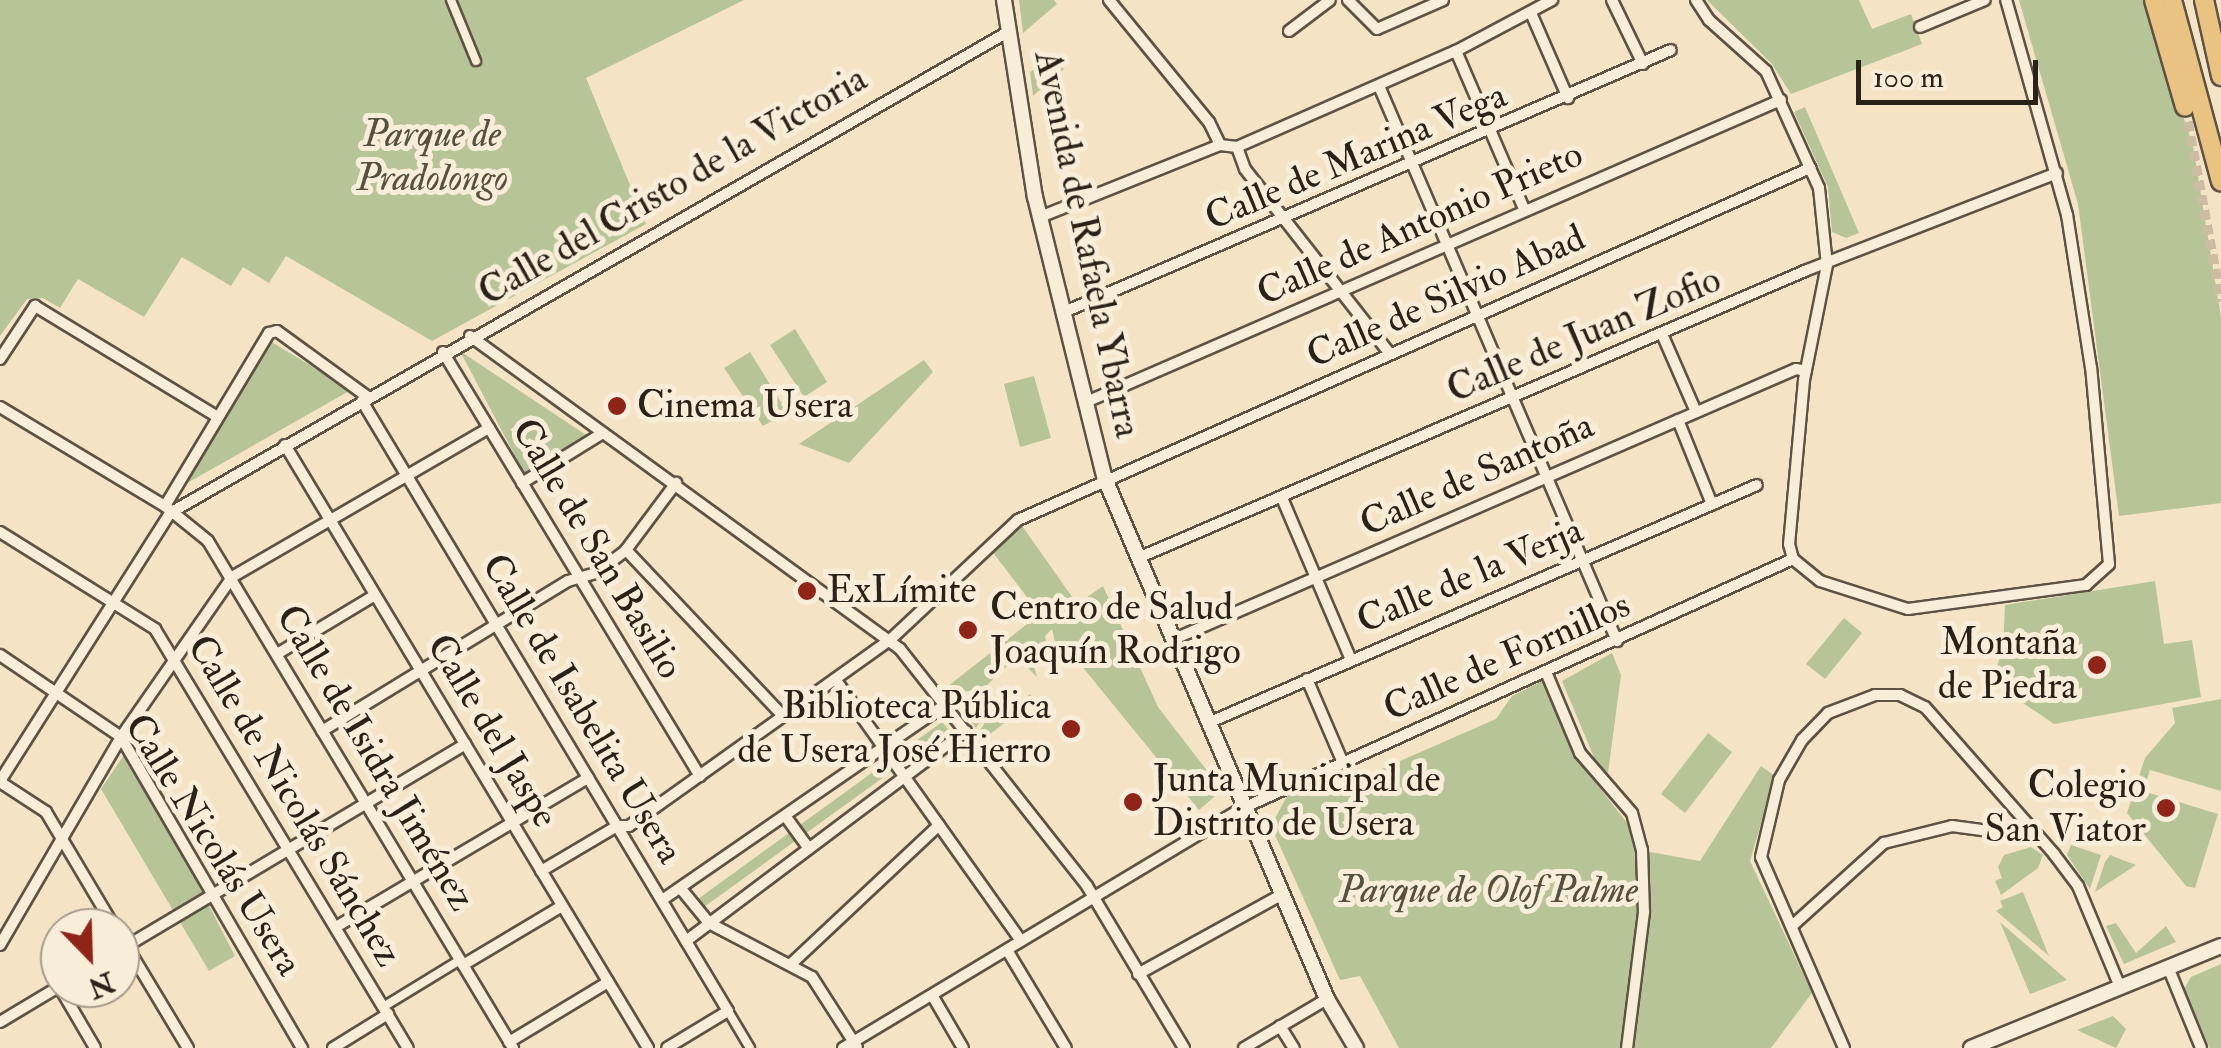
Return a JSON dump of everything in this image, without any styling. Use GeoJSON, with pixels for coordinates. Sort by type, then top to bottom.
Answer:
{"type":"FeatureCollection","features":[{"type":"Feature","properties":{"kind":"highway"},"geometry":{"type":"LineString","coordinates":[[2154,0],[2185,107]]}},
{"type":"Feature","properties":{"kind":"highway"},"geometry":{"type":"LineString","coordinates":[[2172,0],[2221,180],[2221,196]]}},
{"type":"Feature","properties":{"kind":"highway"},"geometry":{"type":"LineString","coordinates":[[2204,0],[2221,76]]}},
{"type":"Feature","properties":{"kind":"main road","name":"Avenida de Rafaela Ybarra"},"geometry":{"type":"LineString","coordinates":[[1004,0],[1040,217],[1104,478],[1326,998],[1356,1048]]}},
{"type":"Feature","properties":{"kind":"main road"},"geometry":{"type":"LineString","coordinates":[[1971,1048],[2221,946]]}},
{"type":"Feature","properties":{"kind":"street"},"geometry":{"type":"LineString","coordinates":[[452,0],[476,61]]}},
{"type":"Feature","properties":{"kind":"street"},"geometry":{"type":"LineString","coordinates":[[1109,0],[1209,122],[1220,145]]}},
{"type":"Feature","properties":{"kind":"street"},"geometry":{"type":"LineString","coordinates":[[1290,31],[1330,0]]}},
{"type":"Feature","properties":{"kind":"street"},"geometry":{"type":"LineString","coordinates":[[1348,0],[1378,29],[1443,0]]}},
{"type":"Feature","properties":{"kind":"street"},"geometry":{"type":"LineString","coordinates":[[1040,217],[1220,145],[1237,147],[1456,50],[1552,0]]}},
{"type":"Feature","properties":{"kind":"street"},"geometry":{"type":"LineString","coordinates":[[1612,0],[1643,64]]}},
{"type":"Feature","properties":{"kind":"street"},"geometry":{"type":"LineString","coordinates":[[1696,0],[1709,20],[1766,70],[1819,188],[1828,264],[1806,371],[1789,544],[1793,560],[1820,582],[1908,609],[2086,585],[2103,575],[2108,548],[2091,368],[2057,173],[2006,0]]}},
{"type":"Feature","properties":{"kind":"street"},"geometry":{"type":"LineString","coordinates":[[1920,27],[1986,0]]}},
{"type":"Feature","properties":{"kind":"street"},"geometry":{"type":"LineString","coordinates":[[1531,13],[1568,98]]}},
{"type":"Feature","properties":{"kind":"street","name":"Calle del Cristo de la Victoria"},"geometry":{"type":"LineString","coordinates":[[167,510],[1008,32]]}},
{"type":"Feature","properties":{"kind":"street"},"geometry":{"type":"LineString","coordinates":[[1456,50],[1525,211]]}},
{"type":"Feature","properties":{"kind":"street","name":"Calle de Marina Vega"},"geometry":{"type":"LineString","coordinates":[[1062,313],[1492,132],[1671,50]]}},
{"type":"Feature","properties":{"kind":"street"},"geometry":{"type":"LineString","coordinates":[[1378,86],[1617,641]]}},
{"type":"Feature","properties":{"kind":"street","name":"Calle de Antonio Prieto"},"geometry":{"type":"LineString","coordinates":[[1084,403],[1781,100]]}},
{"type":"Feature","properties":{"kind":"street"},"geometry":{"type":"LineString","coordinates":[[1237,147],[1245,169],[1390,354]]}},
{"type":"Feature","properties":{"kind":"street","name":"Calle de Silvio Abad"},"geometry":{"type":"LineString","coordinates":[[541,871],[617,826],[629,826],[890,640],[1007,528],[1104,478],[1810,168]]}},
{"type":"Feature","properties":{"kind":"street","name":"Calle de Juan Zofio"},"geometry":{"type":"LineString","coordinates":[[1138,558],[1828,264],[2057,173]]}},
{"type":"Feature","properties":{"kind":"street"},"geometry":{"type":"LineString","coordinates":[[0,359],[34,306],[214,416]]}},
{"type":"Feature","properties":{"kind":"street","name":"Calle del Cristo de la Victoria"},"geometry":{"type":"LineString","coordinates":[[0,781],[167,510],[214,416],[263,336],[277,331],[365,399]]}},
{"type":"Feature","properties":{"kind":"street"},"geometry":{"type":"LineString","coordinates":[[1662,334],[1696,412]]}},
{"type":"Feature","properties":{"kind":"street"},"geometry":{"type":"LineString","coordinates":[[470,336],[890,640],[946,705],[1093,900],[1177,1046]]}},
{"type":"Feature","properties":{"kind":"street","name":"Calle de San Basilio"},"geometry":{"type":"LineString","coordinates":[[443,352],[700,776]]}},
{"type":"Feature","properties":{"kind":"street","name":"Calle de Santoña"},"geometry":{"type":"LineString","coordinates":[[1172,640],[1696,412],[1806,371]]}},
{"type":"Feature","properties":{"kind":"street","name":"Calle de Isabelita Usera"},"geometry":{"type":"LineString","coordinates":[[365,399],[750,1048]]}},
{"type":"Feature","properties":{"kind":"street"},"geometry":{"type":"LineString","coordinates":[[0,407],[167,510]]}},
{"type":"Feature","properties":{"kind":"street"},"geometry":{"type":"LineString","coordinates":[[1678,420],[1712,504]]}},
{"type":"Feature","properties":{"kind":"street"},"geometry":{"type":"LineString","coordinates":[[0,946],[121,737],[232,577],[332,523],[490,428]]}},
{"type":"Feature","properties":{"kind":"street"},"geometry":{"type":"LineString","coordinates":[[522,483],[604,433]]}},
{"type":"Feature","properties":{"kind":"street","name":"Calle del Jaspe"},"geometry":{"type":"LineString","coordinates":[[285,445],[648,1048]]}},
{"type":"Feature","properties":{"kind":"street"},"geometry":{"type":"LineString","coordinates":[[322,731],[579,577],[596,573],[626,550],[676,483]]}},
{"type":"Feature","properties":{"kind":"street","name":"Calle de la Verja"},"geometry":{"type":"LineString","coordinates":[[1208,723],[1757,485]]}},
{"type":"Feature","properties":{"kind":"street"},"geometry":{"type":"LineString","coordinates":[[1282,498],[1351,660]]}},
{"type":"Feature","properties":{"kind":"street","name":"Calle de Isidra Jiménez"},"geometry":{"type":"LineString","coordinates":[[167,510],[208,541],[232,577],[511,1045]]}},
{"type":"Feature","properties":{"kind":"street"},"geometry":{"type":"LineString","coordinates":[[0,532],[112,600]]}},
{"type":"Feature","properties":{"kind":"street"},"geometry":{"type":"LineString","coordinates":[[626,550],[783,716]]}},
{"type":"Feature","properties":{"kind":"street","name":"Calle de Fornillos"},"geometry":{"type":"LineString","coordinates":[[851,1046],[1244,808],[1793,560]]}},
{"type":"Feature","properties":{"kind":"street"},"geometry":{"type":"LineString","coordinates":[[277,654],[375,595]]}},
{"type":"Feature","properties":{"kind":"street","name":"Calle de Nicolás Sánchez"},"geometry":{"type":"LineString","coordinates":[[112,600],[155,629],[174,657],[408,1048]]}},
{"type":"Feature","properties":{"kind":"street"},"geometry":{"type":"LineString","coordinates":[[0,655],[57,690]]}},
{"type":"Feature","properties":{"kind":"street"},"geometry":{"type":"LineString","coordinates":[[1546,672],[1580,754],[1632,813],[1642,850],[1644,912],[1627,1048]]}},
{"type":"Feature","properties":{"kind":"street"},"geometry":{"type":"LineString","coordinates":[[835,679],[1022,941]]}},
{"type":"Feature","properties":{"kind":"street"},"geometry":{"type":"LineString","coordinates":[[1307,679],[1343,763]]}},
{"type":"Feature","properties":{"kind":"street","name":"Calle Nicolás Usera"},"geometry":{"type":"LineString","coordinates":[[57,690],[121,737],[210,896],[302,1048]]}},
{"type":"Feature","properties":{"kind":"street"},"geometry":{"type":"LineString","coordinates":[[1844,1048],[1792,926],[1764,877],[1764,834],[1779,780],[1802,740],[1848,701],[1900,695],[1925,708],[2078,886],[2120,987]]}},
{"type":"Feature","properties":{"kind":"street"},"geometry":{"type":"LineString","coordinates":[[662,900],[682,890],[946,705]]}},
{"type":"Feature","properties":{"kind":"street"},"geometry":{"type":"LineString","coordinates":[[686,942],[966,731]]}},
{"type":"Feature","properties":{"kind":"street"},"geometry":{"type":"LineString","coordinates":[[140,934],[465,744]]}},
{"type":"Feature","properties":{"kind":"street"},"geometry":{"type":"LineString","coordinates":[[336,927],[588,778]]}},
{"type":"Feature","properties":{"kind":"street"},"geometry":{"type":"LineString","coordinates":[[0,781],[46,812],[104,908]]}},
{"type":"Feature","properties":{"kind":"street"},"geometry":{"type":"LineString","coordinates":[[786,818],[809,849]]}},
{"type":"Feature","properties":{"kind":"street"},"geometry":{"type":"LineString","coordinates":[[791,964],[939,825]]}},
{"type":"Feature","properties":{"kind":"street"},"geometry":{"type":"LineString","coordinates":[[1792,926],[1884,843],[1952,826],[2034,837]]}},
{"type":"Feature","properties":{"kind":"street"},"geometry":{"type":"LineString","coordinates":[[682,890],[709,924],[812,976],[851,1046]]}},
{"type":"Feature","properties":{"kind":"street"},"geometry":{"type":"LineString","coordinates":[[1138,974],[1281,895]]}},
{"type":"Feature","properties":{"kind":"street"},"geometry":{"type":"LineString","coordinates":[[333,1048],[462,962],[562,906]]}},
{"type":"Feature","properties":{"kind":"street"},"geometry":{"type":"LineString","coordinates":[[1007,950],[1066,1048]]}},
{"type":"Feature","properties":{"kind":"street"},"geometry":{"type":"LineString","coordinates":[[2168,967],[2202,1048]]}},
{"type":"Feature","properties":{"kind":"street"},"geometry":{"type":"LineString","coordinates":[[140,972],[188,1048]]}},
{"type":"Feature","properties":{"kind":"street"},"geometry":{"type":"LineString","coordinates":[[511,1045],[608,982]]}},
{"type":"Feature","properties":{"kind":"street"},"geometry":{"type":"LineString","coordinates":[[932,995],[963,1048]]}},
{"type":"Feature","properties":{"kind":"street"},"geometry":{"type":"LineString","coordinates":[[1244,1048],[1326,998]]}},
{"type":"Feature","properties":{"kind":"street"},"geometry":{"type":"LineString","coordinates":[[0,1022],[40,999]]}},
{"type":"Feature","properties":{"kind":"street"},"geometry":{"type":"LineString","coordinates":[[72,1008],[96,1048]]}},
{"type":"Feature","properties":{"kind":"street"},"geometry":{"type":"LineString","coordinates":[[668,1048],[728,1011]]}},
{"type":"Feature","properties":{"kind":"street"},"geometry":{"type":"LineString","coordinates":[[1280,1026],[1294,1048]]}},
{"type":"Feature","properties":{"kind":"green space","name":"Parque de Pradolongo"},"geometry":{"type":"Polygon","coordinates":[[[0,0],[744,0],[586,78],[646,224],[432,341],[286,256],[269,283],[243,267],[231,286],[182,257],[144,317],[78,279],[60,308],[43,298],[27,299],[0,336],[0,0]]]}},
{"type":"Feature","properties":{"kind":"green space"},"geometry":{"type":"Polygon","coordinates":[[[1019,0],[1054,0],[1057,4],[1023,33],[1019,0]]]}},
{"type":"Feature","properties":{"kind":"green space"},"geometry":{"type":"Polygon","coordinates":[[[1707,0],[1859,0],[1872,29],[1911,14],[1922,44],[1791,94],[1772,64],[1707,0]]]}},
{"type":"Feature","properties":{"kind":"green space"},"geometry":{"type":"Polygon","coordinates":[[[2019,0],[2145,0],[2193,146],[2221,317],[2221,503],[2119,516],[2078,204],[2019,0]]]}},
{"type":"Feature","properties":{"kind":"green space"},"geometry":{"type":"Polygon","coordinates":[[[1051,56],[1064,69],[1033,96],[1030,72],[1051,56]]]}},
{"type":"Feature","properties":{"kind":"green space"},"geometry":{"type":"Polygon","coordinates":[[[1805,107],[1859,233],[1846,238],[1832,232],[1828,187],[1794,112],[1805,107]]]}},
{"type":"Feature","properties":{"kind":"green space"},"geometry":{"type":"Polygon","coordinates":[[[795,329],[827,382],[804,397],[770,345],[795,329]]]}},
{"type":"Feature","properties":{"kind":"green space"},"geometry":{"type":"Polygon","coordinates":[[[270,341],[351,390],[182,486],[182,484],[270,341]]]}},
{"type":"Feature","properties":{"kind":"green space"},"geometry":{"type":"Polygon","coordinates":[[[460,351],[586,435],[524,473],[460,351]]]}},
{"type":"Feature","properties":{"kind":"green space"},"geometry":{"type":"Polygon","coordinates":[[[750,352],[787,412],[763,426],[724,368],[750,352]]]}},
{"type":"Feature","properties":{"kind":"green space"},"geometry":{"type":"Polygon","coordinates":[[[924,360],[933,372],[849,463],[799,444],[924,360]]]}},
{"type":"Feature","properties":{"kind":"green space"},"geometry":{"type":"Polygon","coordinates":[[[1034,376],[1051,438],[1020,447],[1004,384],[1034,376]]]}},
{"type":"Feature","properties":{"kind":"green space"},"geometry":{"type":"Polygon","coordinates":[[[1018,520],[1077,604],[1103,586],[1158,707],[1222,790],[1199,810],[1072,654],[1060,663],[1052,629],[1045,636],[1052,664],[1029,649],[1037,677],[1023,663],[1011,662],[984,688],[947,695],[943,690],[1040,614],[988,546],[1018,520]]]}},
{"type":"Feature","properties":{"kind":"green space","name":"Montaña de Piedra"},"geometry":{"type":"Polygon","coordinates":[[[2155,581],[2164,644],[2192,640],[2201,697],[2054,724],[1992,682],[2003,648],[2005,605],[2155,581]]]}},
{"type":"Feature","properties":{"kind":"green space"},"geometry":{"type":"Polygon","coordinates":[[[1844,618],[1862,633],[1825,679],[1806,664],[1844,618]]]}},
{"type":"Feature","properties":{"kind":"green space"},"geometry":{"type":"Polygon","coordinates":[[[1612,653],[1621,675],[1608,773],[1596,762],[1562,681],[1612,653]]]}},
{"type":"Feature","properties":{"kind":"green space","name":"Parque de Olof Palme"},"geometry":{"type":"Polygon","coordinates":[[[1542,681],[1573,754],[1650,852],[1700,861],[1761,766],[1775,776],[1750,861],[1812,993],[1771,1048],[1399,1048],[1360,976],[1340,980],[1271,826],[1288,794],[1301,787],[1320,796],[1496,719],[1512,696],[1542,681]]]}},
{"type":"Feature","properties":{"kind":"green space"},"geometry":{"type":"Polygon","coordinates":[[[987,692],[993,700],[976,728],[955,700],[987,692]]]}},
{"type":"Feature","properties":{"kind":"green space"},"geometry":{"type":"Polygon","coordinates":[[[1030,694],[1034,700],[985,738],[980,731],[996,703],[1005,714],[1030,694]]]}},
{"type":"Feature","properties":{"kind":"green space"},"geometry":{"type":"Polygon","coordinates":[[[2221,699],[2221,791],[2150,770],[2143,791],[2218,814],[2195,888],[2186,886],[2127,813],[2145,758],[2175,723],[2172,708],[2221,699]]]}},
{"type":"Feature","properties":{"kind":"green space"},"geometry":{"type":"Polygon","coordinates":[[[942,722],[949,730],[704,907],[698,899],[942,722]]]}},
{"type":"Feature","properties":{"kind":"green space"},"geometry":{"type":"Polygon","coordinates":[[[1708,733],[1732,752],[1685,813],[1661,794],[1708,733]]]}},
{"type":"Feature","properties":{"kind":"green space"},"geometry":{"type":"Polygon","coordinates":[[[128,749],[235,956],[209,971],[101,789],[128,749]]]}},
{"type":"Feature","properties":{"kind":"green space"},"geometry":{"type":"Polygon","coordinates":[[[2071,845],[2101,855],[2090,889],[2067,855],[2071,845]]]}},
{"type":"Feature","properties":{"kind":"green space"},"geometry":{"type":"Polygon","coordinates":[[[2031,847],[2043,855],[2038,868],[2001,895],[1995,881],[2002,878],[1998,867],[2004,855],[2031,847]]]}},
{"type":"Feature","properties":{"kind":"green space"},"geometry":{"type":"Polygon","coordinates":[[[2110,855],[2136,865],[2095,892],[2105,862],[2110,855]]]}},
{"type":"Feature","properties":{"kind":"green space"},"geometry":{"type":"Polygon","coordinates":[[[2023,892],[2049,956],[1996,911],[2003,907],[2000,901],[2023,892]]]}},
{"type":"Feature","properties":{"kind":"green space"},"geometry":{"type":"Polygon","coordinates":[[[2000,922],[2067,980],[2030,994],[2000,922]]]}},
{"type":"Feature","properties":{"kind":"green space"},"geometry":{"type":"Polygon","coordinates":[[[2116,923],[2136,953],[2166,926],[2176,942],[2124,964],[2106,926],[2116,923]]]}},
{"type":"Feature","properties":{"kind":"green space"},"geometry":{"type":"Polygon","coordinates":[[[2221,964],[2221,1048],[2210,1048],[2184,989],[2191,977],[2221,964]]]}},
{"type":"Feature","properties":{"kind":"green space"},"geometry":{"type":"Polygon","coordinates":[[[2113,1016],[2126,1029],[2116,1048],[2077,1030],[2113,1016]]]}},
{"type":"Feature","properties":{"kind":"tunnel"},"geometry":{"type":"LineString","coordinates":[[2185,107],[2221,302]]}},
{"type":"Feature","properties":{"kind":"place","name":"Cinema Usera"},"geometry":{"type":"Point","coordinates":[617,406]}},
{"type":"Feature","properties":{"kind":"place","name":"ExLímite"},"geometry":{"type":"Point","coordinates":[807,591]}},
{"type":"Feature","properties":{"kind":"place","name":"Centro de Salud Joaquín Rodrigo"},"geometry":{"type":"Point","coordinates":[968,630]}},
{"type":"Feature","properties":{"kind":"place","name":"Montaña de Piedra"},"geometry":{"type":"Point","coordinates":[2097,665]}},
{"type":"Feature","properties":{"kind":"place","name":"Biblioteca Pública de Usera José Hierro"},"geometry":{"type":"Point","coordinates":[1071,729]}},
{"type":"Feature","properties":{"kind":"place","name":"Junta Municipal de Distrito de Usera"},"geometry":{"type":"Point","coordinates":[1133,802]}},
{"type":"Feature","properties":{"kind":"place","name":"Colegio San Viator"},"geometry":{"type":"Point","coordinates":[2166,808]}}]}
